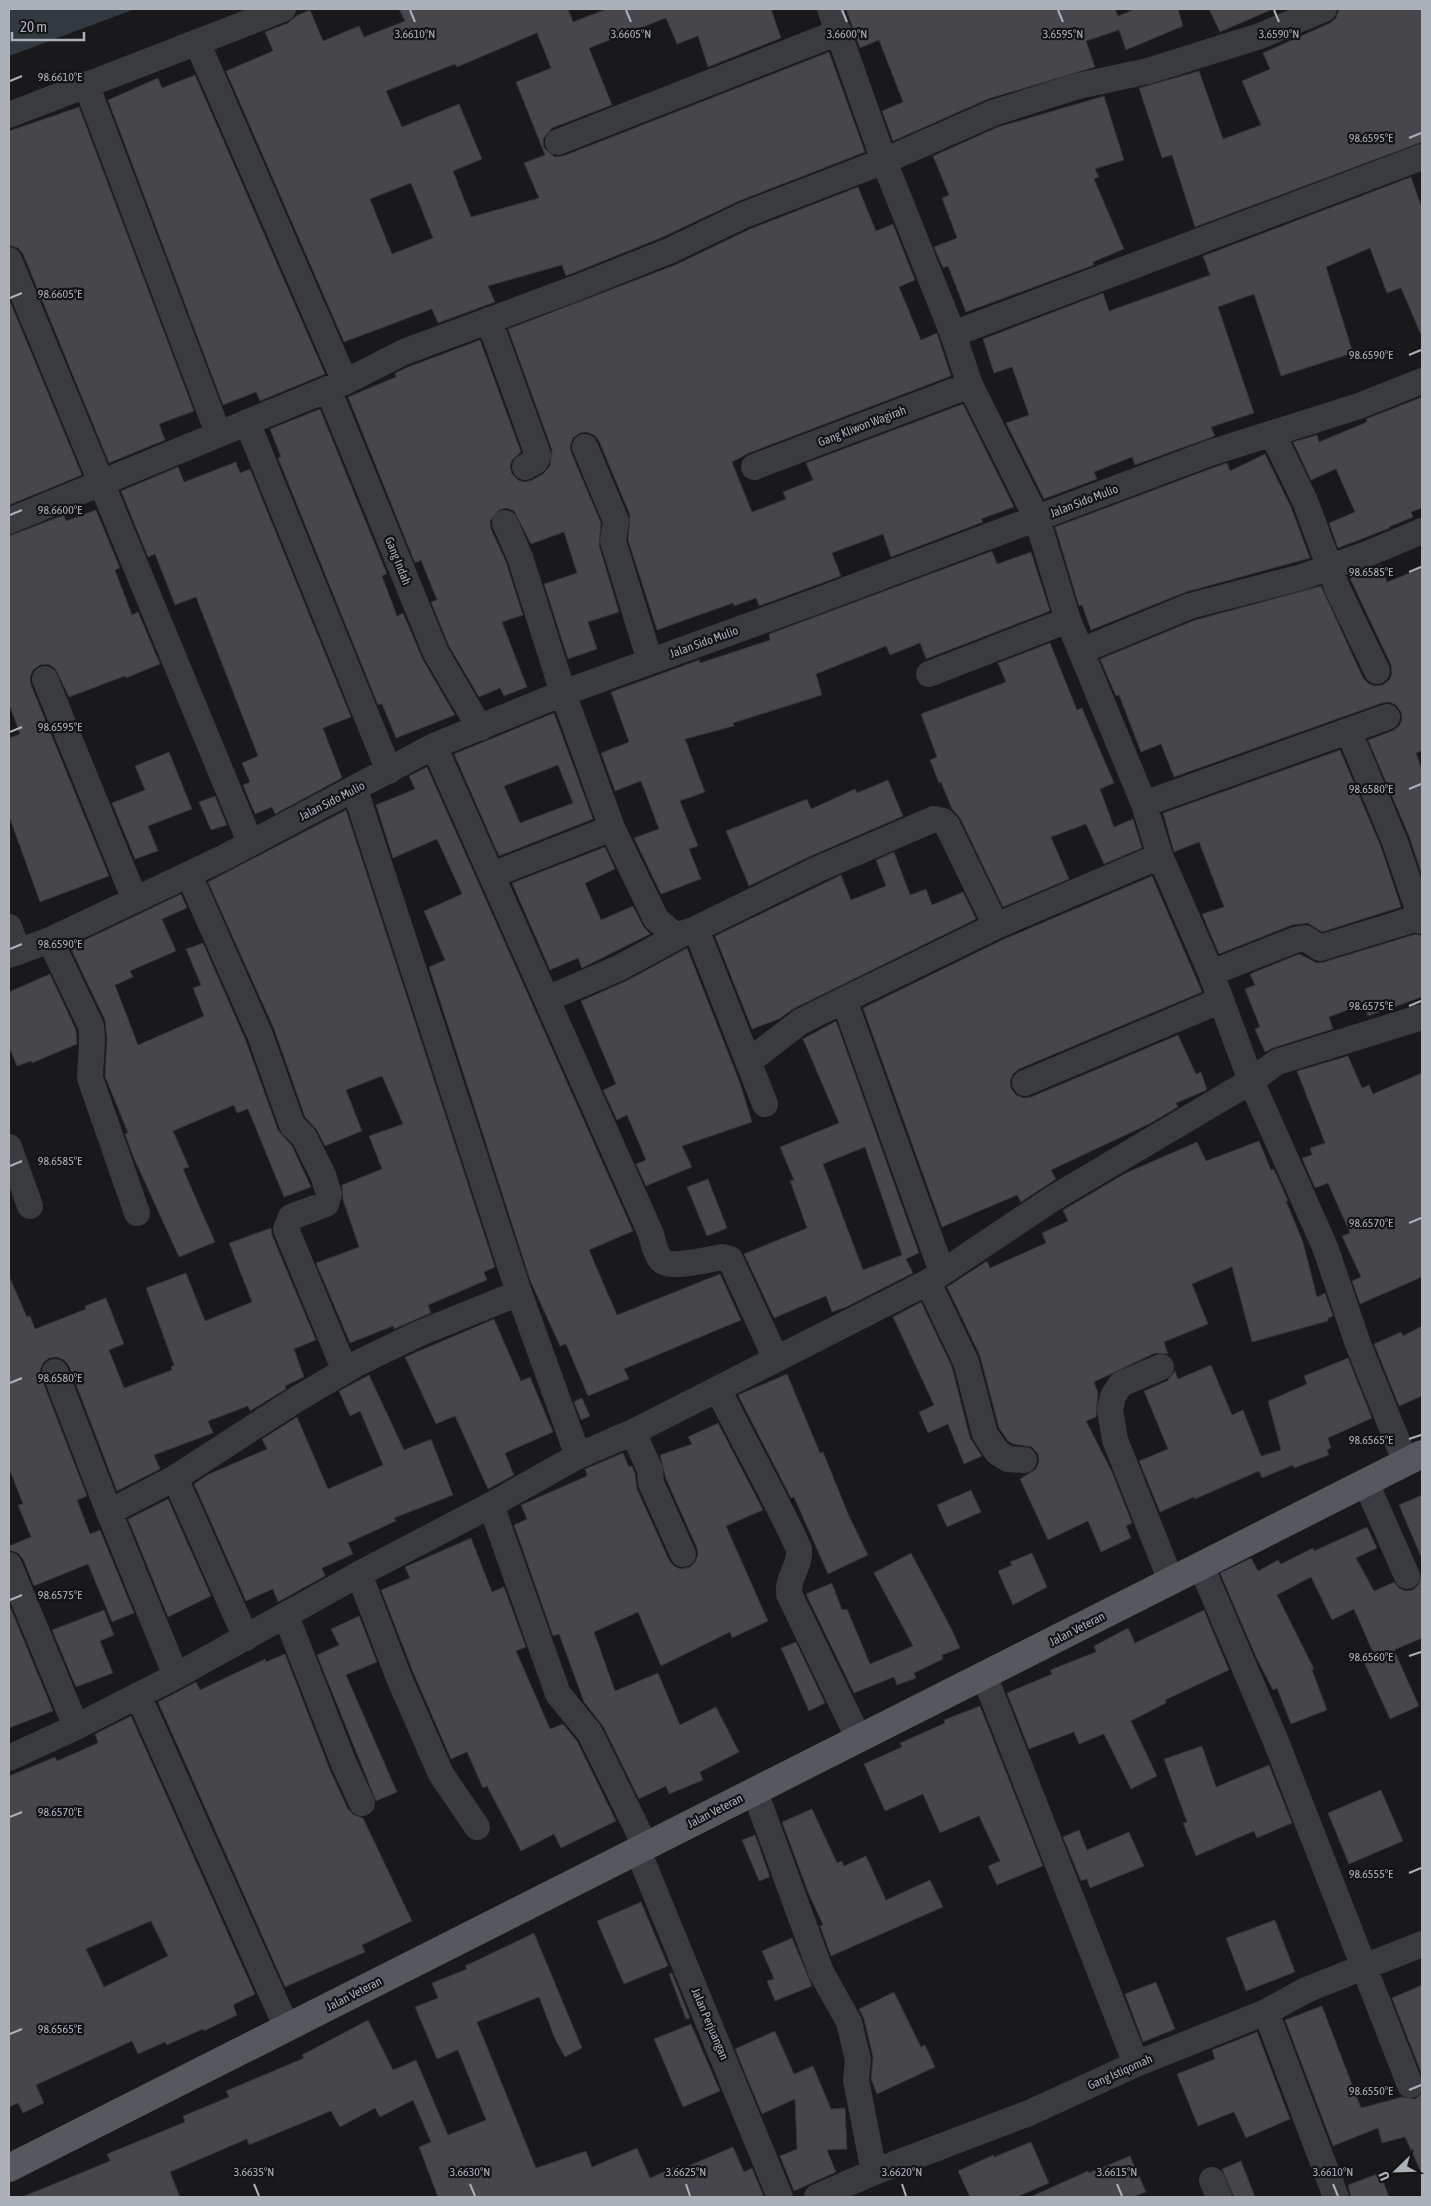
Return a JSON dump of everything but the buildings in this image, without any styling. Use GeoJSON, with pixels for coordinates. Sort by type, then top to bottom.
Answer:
{"type":"FeatureCollection","features":[{"type":"Feature","properties":{"kind":"main road","name":"Jalan Veteran"},"geometry":{"type":"LineString","coordinates":[[9,2168],[1414,1459]]}},
{"type":"Feature","properties":{"kind":"street"},"geometry":{"type":"LineString","coordinates":[[9,116],[86,84],[283,9]]}},
{"type":"Feature","properties":{"kind":"street"},"geometry":{"type":"LineString","coordinates":[[9,521],[337,385],[404,352],[576,288],[669,250],[744,215],[884,161],[993,113],[1078,86],[1148,71],[1260,36],[1324,9]]}},
{"type":"Feature","properties":{"kind":"street"},"geometry":{"type":"LineString","coordinates":[[558,142],[834,20],[884,161],[953,334],[970,385],[1037,520],[1068,620],[1144,804],[1160,856],[1210,973],[1219,1001],[1252,1081],[1324,1247],[1358,1344],[1414,1459]]}},
{"type":"Feature","properties":{"kind":"street","name":"Gang Indah"},"geometry":{"type":"LineString","coordinates":[[197,42],[337,385],[436,654],[480,728]]}},
{"type":"Feature","properties":{"kind":"street"},"geometry":{"type":"LineString","coordinates":[[86,84],[218,433]]}},
{"type":"Feature","properties":{"kind":"street"},"geometry":{"type":"LineString","coordinates":[[953,334],[1422,157]]}},
{"type":"Feature","properties":{"kind":"street"},"geometry":{"type":"LineString","coordinates":[[9,260],[250,842]]}},
{"type":"Feature","properties":{"kind":"street"},"geometry":{"type":"LineString","coordinates":[[489,320],[538,455],[536,461],[525,466]]}},
{"type":"Feature","properties":{"kind":"street","name":"Jalan Sido Mulio"},"geometry":{"type":"LineString","coordinates":[[13,954],[50,940],[189,875],[354,790],[434,746],[563,693],[1037,520],[1210,453],[1359,406],[1422,381]]}},
{"type":"Feature","properties":{"kind":"street","name":"Gang Kliwon Wagirah"},"geometry":{"type":"LineString","coordinates":[[754,467],[970,385]]}},
{"type":"Feature","properties":{"kind":"street"},"geometry":{"type":"LineString","coordinates":[[247,422],[389,771]]}},
{"type":"Feature","properties":{"kind":"street"},"geometry":{"type":"LineString","coordinates":[[1272,433],[1304,501],[1338,590],[1377,672]]}},
{"type":"Feature","properties":{"kind":"street"},"geometry":{"type":"LineString","coordinates":[[585,447],[616,520],[613,541],[650,662]]}},
{"type":"Feature","properties":{"kind":"street"},"geometry":{"type":"LineString","coordinates":[[505,523],[520,557],[563,693],[612,828],[656,919],[672,933],[689,932]]}},
{"type":"Feature","properties":{"kind":"street"},"geometry":{"type":"LineString","coordinates":[[1081,651],[1190,606],[1302,577],[1421,534]]}},
{"type":"Feature","properties":{"kind":"street"},"geometry":{"type":"LineString","coordinates":[[929,674],[1068,620]]}},
{"type":"Feature","properties":{"kind":"street"},"geometry":{"type":"LineString","coordinates":[[45,679],[135,900]]}},
{"type":"Feature","properties":{"kind":"street"},"geometry":{"type":"LineString","coordinates":[[1144,804],[1387,717]]}},
{"type":"Feature","properties":{"kind":"street"},"geometry":{"type":"LineString","coordinates":[[1210,973],[1296,940],[1305,938],[1320,948],[1422,919],[1395,842],[1349,732]]}},
{"type":"Feature","properties":{"kind":"street"},"geometry":{"type":"LineString","coordinates":[[434,746],[659,1257],[662,1262],[672,1265],[722,1257],[730,1259],[776,1359]]}},
{"type":"Feature","properties":{"kind":"street"},"geometry":{"type":"LineString","coordinates":[[354,790],[519,1293],[578,1456]]}},
{"type":"Feature","properties":{"kind":"street"},"geometry":{"type":"LineString","coordinates":[[547,999],[619,968],[818,869],[934,819],[943,821],[946,826],[996,926]]}},
{"type":"Feature","properties":{"kind":"street"},"geometry":{"type":"LineString","coordinates":[[492,875],[612,828]]}},
{"type":"Feature","properties":{"kind":"street"},"geometry":{"type":"LineString","coordinates":[[748,1062],[800,1022],[844,1000],[996,926],[1160,856]]}},
{"type":"Feature","properties":{"kind":"street"},"geometry":{"type":"LineString","coordinates":[[189,875],[260,1035],[292,1125],[304,1137],[323,1175],[329,1194],[326,1204],[290,1217],[286,1229],[345,1372]]}},
{"type":"Feature","properties":{"kind":"street"},"geometry":{"type":"LineString","coordinates":[[9,928],[13,954]]}},
{"type":"Feature","properties":{"kind":"street"},"geometry":{"type":"LineString","coordinates":[[689,932],[765,1104]]}},
{"type":"Feature","properties":{"kind":"street"},"geometry":{"type":"LineString","coordinates":[[50,940],[91,1026],[93,1041],[90,1078],[137,1213]]}},
{"type":"Feature","properties":{"kind":"street"},"geometry":{"type":"LineString","coordinates":[[844,1000],[935,1277],[966,1362],[985,1434],[997,1452],[1008,1459],[1024,1460]]}},
{"type":"Feature","properties":{"kind":"street"},"geometry":{"type":"LineString","coordinates":[[1025,1083],[1219,1001]]}},
{"type":"Feature","properties":{"kind":"street"},"geometry":{"type":"LineString","coordinates":[[9,1758],[76,1727],[176,1676],[359,1574],[491,1505],[578,1456],[633,1432],[935,1277],[1052,1199],[1252,1081],[1277,1062],[1422,1017]]}},
{"type":"Feature","properties":{"kind":"street"},"geometry":{"type":"LineString","coordinates":[[9,1147],[30,1206]]}},
{"type":"Feature","properties":{"kind":"street"},"geometry":{"type":"LineString","coordinates":[[109,1512],[175,1478],[297,1400],[345,1372],[418,1334],[519,1293]]}},
{"type":"Feature","properties":{"kind":"street"},"geometry":{"type":"LineString","coordinates":[[1161,1367],[1121,1384],[1113,1396],[1110,1410],[1115,1440],[1172,1581]]}},
{"type":"Feature","properties":{"kind":"street"},"geometry":{"type":"LineString","coordinates":[[55,1372],[109,1512],[176,1676]]}},
{"type":"Feature","properties":{"kind":"street"},"geometry":{"type":"LineString","coordinates":[[718,1389],[748,1449],[763,1473],[799,1549],[799,1558],[788,1586],[788,1594],[858,1739]]}},
{"type":"Feature","properties":{"kind":"street"},"geometry":{"type":"LineString","coordinates":[[633,1432],[650,1470],[651,1483],[683,1554]]}},
{"type":"Feature","properties":{"kind":"street"},"geometry":{"type":"LineString","coordinates":[[175,1478],[246,1638]]}},
{"type":"Feature","properties":{"kind":"street"},"geometry":{"type":"LineString","coordinates":[[1366,1482],[1407,1576]]}},
{"type":"Feature","properties":{"kind":"street","name":"Jalan Perjuangan"},"geometry":{"type":"LineString","coordinates":[[491,1505],[558,1694],[590,1733],[642,1849],[780,2197]]}},
{"type":"Feature","properties":{"kind":"street"},"geometry":{"type":"LineString","coordinates":[[9,1565],[76,1727]]}},
{"type":"Feature","properties":{"kind":"street"},"geometry":{"type":"LineString","coordinates":[[1201,1566],[1275,1739],[1362,1968],[1410,2085]]}},
{"type":"Feature","properties":{"kind":"street"},"geometry":{"type":"LineString","coordinates":[[359,1574],[399,1678],[440,1774],[477,1828]]}},
{"type":"Feature","properties":{"kind":"street"},"geometry":{"type":"LineString","coordinates":[[286,1616],[344,1764],[362,1803]]}},
{"type":"Feature","properties":{"kind":"street"},"geometry":{"type":"LineString","coordinates":[[984,1676],[1136,2064]]}},
{"type":"Feature","properties":{"kind":"street"},"geometry":{"type":"LineString","coordinates":[[138,1695],[287,2028]]}},
{"type":"Feature","properties":{"kind":"street"},"geometry":{"type":"LineString","coordinates":[[755,1792],[821,1972],[849,2022],[858,2060],[856,2080],[874,2172]]}},
{"type":"Feature","properties":{"kind":"street","name":"Gang Istiqomah"},"geometry":{"type":"LineString","coordinates":[[817,2197],[874,2172],[1029,2113],[1136,2064],[1266,2012],[1306,1990],[1422,1944]]}},
{"type":"Feature","properties":{"kind":"street"},"geometry":{"type":"LineString","coordinates":[[1266,2012],[1336,2197]]}},
{"type":"Feature","properties":{"kind":"shaded area"},"geometry":{"type":"Polygon","coordinates":[[[9,9],[135,9],[9,56],[9,9]]]}}]}
